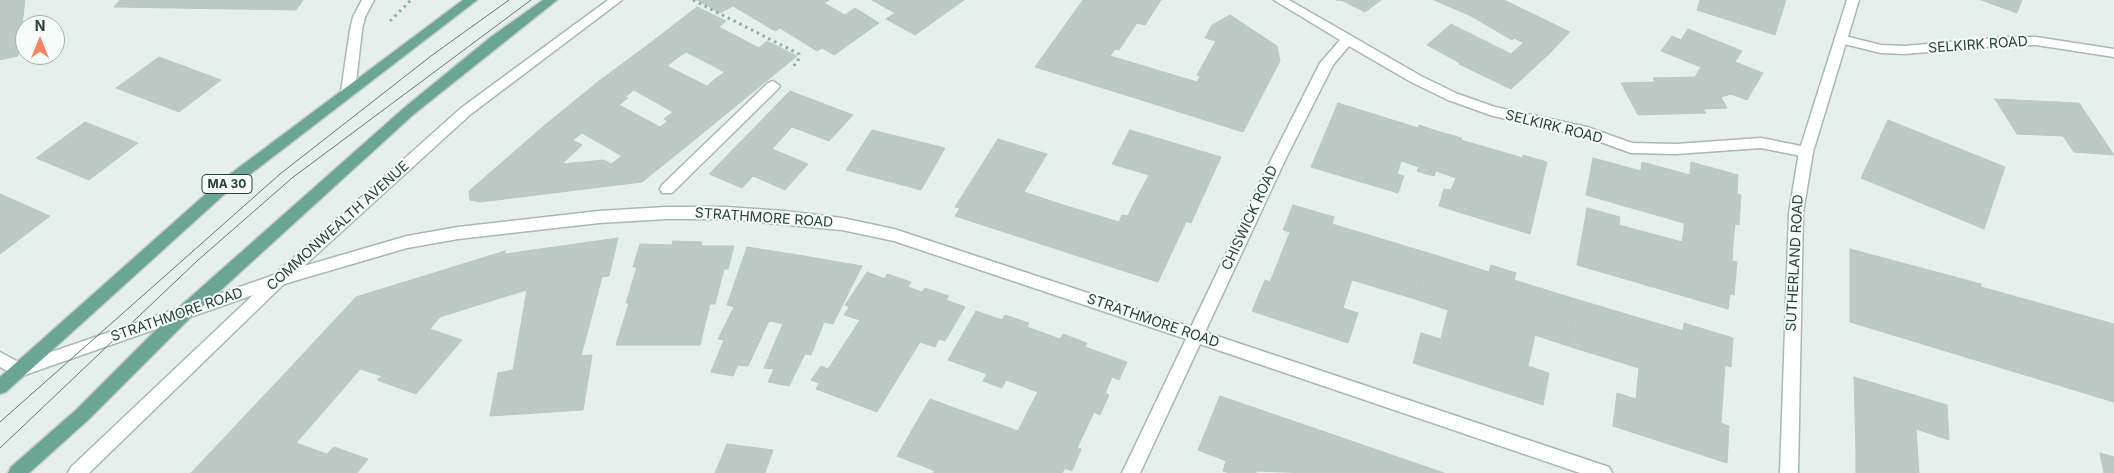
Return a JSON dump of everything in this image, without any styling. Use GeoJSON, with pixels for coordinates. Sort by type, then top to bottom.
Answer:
{"type":"FeatureCollection","features":[{"type":"Feature","properties":{"kind":"main road","name":"MA 30"},"geometry":{"type":"LineString","coordinates":[[0,387],[222,188],[471,0]]}},
{"type":"Feature","properties":{"kind":"main road"},"geometry":{"type":"LineString","coordinates":[[17,473],[82,415],[183,314],[409,111],[496,40],[552,0]]}},
{"type":"Feature","properties":{"kind":"street"},"geometry":{"type":"LineString","coordinates":[[348,91],[356,30],[359,17],[368,0]]}},
{"type":"Feature","properties":{"kind":"street","name":"COMMONWEALTH AVENUE"},"geometry":{"type":"LineString","coordinates":[[77,473],[279,279],[466,110],[616,0]]}},
{"type":"Feature","properties":{"kind":"street"},"geometry":{"type":"LineString","coordinates":[[1280,0],[1347,40]]}},
{"type":"Feature","properties":{"kind":"street","name":"SUTHERLAND ROAD"},"geometry":{"type":"LineString","coordinates":[[1788,473],[1796,213],[1806,152],[1853,0]]}},
{"type":"Feature","properties":{"kind":"street","name":"SELKIRK ROAD"},"geometry":{"type":"LineString","coordinates":[[1841,39],[1881,49],[1905,50],[2008,41],[2036,41],[2114,53]]}},
{"type":"Feature","properties":{"kind":"street","name":"SELKIRK ROAD"},"geometry":{"type":"LineString","coordinates":[[1347,40],[1422,82],[1480,107],[1587,132],[1632,148],[1698,148],[1762,143],[1806,152]]}},
{"type":"Feature","properties":{"kind":"street","name":"CHISWICK ROAD"},"geometry":{"type":"LineString","coordinates":[[1131,473],[1321,73],[1347,40]]}},
{"type":"Feature","properties":{"kind":"street"},"geometry":{"type":"LineString","coordinates":[[668,189],[773,86]]}},
{"type":"Feature","properties":{"kind":"street","name":"STRATHMORE ROAD"},"geometry":{"type":"LineString","coordinates":[[19,370],[279,279],[407,242],[458,233],[599,217],[666,213],[726,213],[842,224],[894,234],[1603,473]]}},
{"type":"Feature","properties":{"kind":"street"},"geometry":{"type":"LineString","coordinates":[[0,359],[19,370]]}},
{"type":"Feature","properties":{"kind":"path"},"geometry":{"type":"LineString","coordinates":[[390,21],[411,0]]}},
{"type":"Feature","properties":{"kind":"path"},"geometry":{"type":"LineString","coordinates":[[693,0],[799,54],[798,61],[792,67]]}},
{"type":"Feature","properties":{"kind":"building"},"geometry":{"type":"Polygon","coordinates":[[[0,0],[25,0],[23,15],[15,15],[15,57],[0,60],[0,0]]]}},
{"type":"Feature","properties":{"kind":"building"},"geometry":{"type":"Polygon","coordinates":[[[120,0],[303,0],[296,10],[114,7],[120,0]]]}},
{"type":"Feature","properties":{"kind":"building"},"geometry":{"type":"Polygon","coordinates":[[[697,0],[829,0],[824,3],[845,15],[855,8],[879,23],[834,55],[822,48],[817,51],[780,28],[775,31],[733,6],[720,13],[697,0]]]}},
{"type":"Feature","properties":{"kind":"building"},"geometry":{"type":"Polygon","coordinates":[[[872,0],[964,0],[915,35],[886,19],[895,13],[872,0]]]}},
{"type":"Feature","properties":{"kind":"building"},"geometry":{"type":"Polygon","coordinates":[[[1083,0],[1161,0],[1145,25],[1137,23],[1119,50],[1115,49],[1110,56],[1137,64],[1119,93],[1035,67],[1083,0]]]}},
{"type":"Feature","properties":{"kind":"building"},"geometry":{"type":"Polygon","coordinates":[[[1341,0],[1381,0],[1365,12],[1341,0]]]}},
{"type":"Feature","properties":{"kind":"building"},"geometry":{"type":"Polygon","coordinates":[[[1434,0],[1489,0],[1471,16],[1434,0]]]}},
{"type":"Feature","properties":{"kind":"building"},"geometry":{"type":"Polygon","coordinates":[[[1489,0],[1504,0],[1570,32],[1548,55],[1514,38],[1512,40],[1471,16],[1489,0]]]}},
{"type":"Feature","properties":{"kind":"building"},"geometry":{"type":"Polygon","coordinates":[[[1700,0],[1786,0],[1775,35],[1697,10],[1700,0]]]}},
{"type":"Feature","properties":{"kind":"building"},"geometry":{"type":"Polygon","coordinates":[[[1981,0],[2022,0],[2017,13],[1981,0]]]}},
{"type":"Feature","properties":{"kind":"building"},"geometry":{"type":"Polygon","coordinates":[[[697,7],[726,21],[719,27],[759,48],[767,41],[797,56],[748,96],[715,79],[725,72],[686,52],[677,58],[649,44],[697,7]]]}},
{"type":"Feature","properties":{"kind":"building"},"geometry":{"type":"Polygon","coordinates":[[[1230,15],[1277,46],[1280,61],[1243,132],[1119,93],[1137,64],[1197,82],[1200,76],[1197,75],[1216,41],[1205,38],[1212,25],[1230,15]]]}},
{"type":"Feature","properties":{"kind":"building"},"geometry":{"type":"Polygon","coordinates":[[[1451,24],[1511,54],[1523,43],[1548,55],[1511,89],[1459,64],[1427,45],[1451,24]]]}},
{"type":"Feature","properties":{"kind":"building"},"geometry":{"type":"Polygon","coordinates":[[[1688,29],[1742,51],[1735,62],[1763,73],[1747,100],[1731,94],[1721,97],[1727,108],[1703,109],[1706,113],[1638,115],[1621,83],[1655,82],[1653,78],[1695,77],[1701,67],[1661,51],[1672,36],[1681,40],[1688,29]]]}},
{"type":"Feature","properties":{"kind":"building"},"geometry":{"type":"Polygon","coordinates":[[[649,44],[677,58],[667,66],[707,86],[715,79],[748,96],[698,137],[664,119],[673,112],[634,90],[626,96],[599,81],[649,44]]]}},
{"type":"Feature","properties":{"kind":"building"},"geometry":{"type":"Polygon","coordinates":[[[159,57],[221,80],[179,112],[116,88],[159,57]]]}},
{"type":"Feature","properties":{"kind":"building"},"geometry":{"type":"Polygon","coordinates":[[[599,81],[628,98],[619,105],[660,127],[668,121],[698,137],[642,182],[611,164],[622,156],[582,133],[573,140],[545,125],[599,81]]]}},
{"type":"Feature","properties":{"kind":"building"},"geometry":{"type":"Polygon","coordinates":[[[790,91],[853,115],[829,141],[792,127],[772,149],[808,164],[785,190],[753,176],[742,188],[709,174],[790,91]]]}},
{"type":"Feature","properties":{"kind":"building"},"geometry":{"type":"Polygon","coordinates":[[[1995,99],[2079,103],[2114,155],[2074,152],[2063,136],[2017,134],[1995,99]]]}},
{"type":"Feature","properties":{"kind":"building"},"geometry":{"type":"Polygon","coordinates":[[[1338,103],[1418,128],[1419,125],[1440,132],[1426,174],[1417,171],[1419,167],[1401,161],[1397,174],[1404,176],[1398,193],[1311,167],[1338,103]]]}},
{"type":"Feature","properties":{"kind":"building"},"geometry":{"type":"Polygon","coordinates":[[[1888,120],[2005,167],[1984,229],[1861,178],[1888,120]]]}},
{"type":"Feature","properties":{"kind":"building"},"geometry":{"type":"Polygon","coordinates":[[[85,122],[138,143],[89,180],[36,158],[85,122]]]}},
{"type":"Feature","properties":{"kind":"building"},"geometry":{"type":"Polygon","coordinates":[[[545,125],[582,145],[562,164],[604,160],[642,182],[480,202],[470,200],[469,191],[545,125]]]}},
{"type":"Feature","properties":{"kind":"building"},"geometry":{"type":"Polygon","coordinates":[[[872,130],[945,148],[921,190],[846,170],[872,130]]]}},
{"type":"Feature","properties":{"kind":"building"},"geometry":{"type":"Polygon","coordinates":[[[1130,130],[1221,157],[1191,223],[1133,205],[1149,175],[1112,164],[1130,130]]]}},
{"type":"Feature","properties":{"kind":"building"},"geometry":{"type":"Polygon","coordinates":[[[1440,132],[1523,158],[1523,155],[1547,162],[1530,234],[1439,206],[1444,189],[1451,190],[1456,178],[1436,171],[1434,176],[1426,174],[1440,132]]]}},
{"type":"Feature","properties":{"kind":"building"},"geometry":{"type":"Polygon","coordinates":[[[998,139],[1047,154],[1024,192],[1060,204],[1038,243],[955,216],[960,208],[955,207],[998,139]]]}},
{"type":"Feature","properties":{"kind":"building"},"geometry":{"type":"Polygon","coordinates":[[[1593,158],[1641,171],[1642,162],[1690,175],[1691,162],[1738,175],[1737,194],[1741,195],[1739,225],[1735,224],[1733,243],[1684,229],[1684,223],[1586,195],[1593,158]]]}},
{"type":"Feature","properties":{"kind":"building"},"geometry":{"type":"Polygon","coordinates":[[[0,194],[50,216],[0,254],[0,194]]]}},
{"type":"Feature","properties":{"kind":"building"},"geometry":{"type":"Polygon","coordinates":[[[1060,204],[1119,222],[1122,215],[1128,216],[1133,205],[1186,222],[1158,282],[1038,243],[1060,204]]]}},
{"type":"Feature","properties":{"kind":"building"},"geometry":{"type":"Polygon","coordinates":[[[1293,205],[1334,217],[1332,224],[1435,255],[1429,276],[1423,274],[1415,299],[1352,280],[1343,308],[1358,313],[1348,343],[1252,311],[1265,280],[1270,282],[1290,232],[1283,230],[1293,205]]]}},
{"type":"Feature","properties":{"kind":"building"},"geometry":{"type":"Polygon","coordinates":[[[1587,208],[1620,217],[1619,225],[1682,242],[1684,229],[1733,243],[1732,261],[1737,262],[1734,295],[1730,294],[1728,309],[1577,265],[1587,208]]]}},
{"type":"Feature","properties":{"kind":"building"},"geometry":{"type":"Polygon","coordinates":[[[618,238],[609,276],[602,277],[581,356],[592,355],[583,410],[490,416],[498,373],[513,370],[527,290],[500,298],[505,254],[618,238]]]}},
{"type":"Feature","properties":{"kind":"building"},"geometry":{"type":"Polygon","coordinates":[[[673,241],[702,242],[701,246],[734,246],[728,269],[724,269],[715,304],[710,304],[700,345],[616,345],[629,303],[626,303],[637,267],[633,267],[640,244],[672,245],[673,241]]]}},
{"type":"Feature","properties":{"kind":"building"},"geometry":{"type":"Polygon","coordinates":[[[747,247],[804,256],[775,322],[769,321],[748,366],[738,365],[733,376],[711,372],[724,340],[718,339],[734,307],[727,305],[747,247]]]}},
{"type":"Feature","properties":{"kind":"building"},"geometry":{"type":"Polygon","coordinates":[[[1850,249],[1981,284],[1981,287],[2114,324],[2114,402],[1850,322],[1850,249]]]}},
{"type":"Feature","properties":{"kind":"building"},"geometry":{"type":"Polygon","coordinates":[[[505,251],[500,298],[440,317],[430,329],[462,340],[416,394],[377,380],[382,376],[360,369],[344,388],[289,369],[356,297],[505,251]]]}},
{"type":"Feature","properties":{"kind":"building"},"geometry":{"type":"Polygon","coordinates":[[[1435,255],[1489,272],[1491,265],[1516,273],[1514,280],[1569,297],[1566,318],[1573,320],[1568,346],[1535,335],[1528,366],[1549,373],[1543,405],[1413,363],[1421,333],[1441,339],[1448,310],[1415,299],[1423,274],[1429,276],[1435,255]]]}},
{"type":"Feature","properties":{"kind":"building"},"geometry":{"type":"Polygon","coordinates":[[[804,256],[862,266],[833,324],[824,322],[811,355],[805,354],[789,386],[768,382],[774,369],[764,368],[783,324],[775,322],[804,256]]]}},
{"type":"Feature","properties":{"kind":"building"},"geometry":{"type":"Polygon","coordinates":[[[867,272],[885,279],[887,274],[911,282],[908,287],[922,292],[925,288],[949,296],[946,300],[965,307],[945,341],[939,339],[935,347],[920,342],[877,412],[816,389],[819,383],[811,380],[821,366],[828,369],[860,320],[844,315],[849,307],[845,305],[867,272]]]}},
{"type":"Feature","properties":{"kind":"building"},"geometry":{"type":"Polygon","coordinates":[[[1569,297],[1683,331],[1684,323],[1733,338],[1731,367],[1725,365],[1721,423],[1729,426],[1727,463],[1613,426],[1617,393],[1636,399],[1639,368],[1568,346],[1573,320],[1566,318],[1569,297]]]}},
{"type":"Feature","properties":{"kind":"building"},"geometry":{"type":"Polygon","coordinates":[[[976,311],[1002,320],[1005,315],[1029,323],[1027,327],[1060,339],[1063,334],[1087,343],[1085,347],[1127,362],[1119,380],[1112,377],[1105,393],[1109,395],[1100,415],[1094,412],[1086,429],[1029,409],[1038,392],[1006,380],[1002,388],[983,381],[987,374],[948,360],[976,311]]]}},
{"type":"Feature","properties":{"kind":"building"},"geometry":{"type":"Polygon","coordinates":[[[289,369],[344,388],[296,443],[327,454],[334,447],[368,459],[357,473],[191,473],[289,369]]]}},
{"type":"Feature","properties":{"kind":"building"},"geometry":{"type":"Polygon","coordinates":[[[1854,377],[1947,405],[1949,440],[1916,429],[1918,459],[1890,450],[1891,461],[1856,450],[1854,377]]]}},
{"type":"Feature","properties":{"kind":"building"},"geometry":{"type":"Polygon","coordinates":[[[1220,396],[1325,432],[1312,473],[1256,471],[1256,473],[1229,473],[1223,471],[1226,461],[1198,450],[1220,396]]]}},
{"type":"Feature","properties":{"kind":"building"},"geometry":{"type":"Polygon","coordinates":[[[930,399],[1018,431],[1029,409],[1086,429],[1077,448],[1081,449],[1072,471],[1065,468],[1062,473],[933,473],[935,471],[897,456],[930,399]]]}},
{"type":"Feature","properties":{"kind":"building"},"geometry":{"type":"Polygon","coordinates":[[[1325,432],[1444,473],[1312,473],[1325,432]]]}},
{"type":"Feature","properties":{"kind":"building"},"geometry":{"type":"Polygon","coordinates":[[[727,444],[773,450],[765,473],[715,473],[727,444]]]}},
{"type":"Feature","properties":{"kind":"building"},"geometry":{"type":"Polygon","coordinates":[[[1856,450],[1891,461],[1890,450],[1918,459],[1919,473],[1856,473],[1856,450]]]}},
{"type":"Feature","properties":{"kind":"building"},"geometry":{"type":"Polygon","coordinates":[[[2100,453],[2114,457],[2114,473],[2104,473],[2100,453]]]}},
{"type":"Feature","properties":{"kind":"tram line"},"geometry":{"type":"LineString","coordinates":[[0,422],[280,174],[431,56],[509,0]]}},
{"type":"Feature","properties":{"kind":"tram line"},"geometry":{"type":"LineString","coordinates":[[0,448],[197,261],[292,178],[531,0]]}}]}
